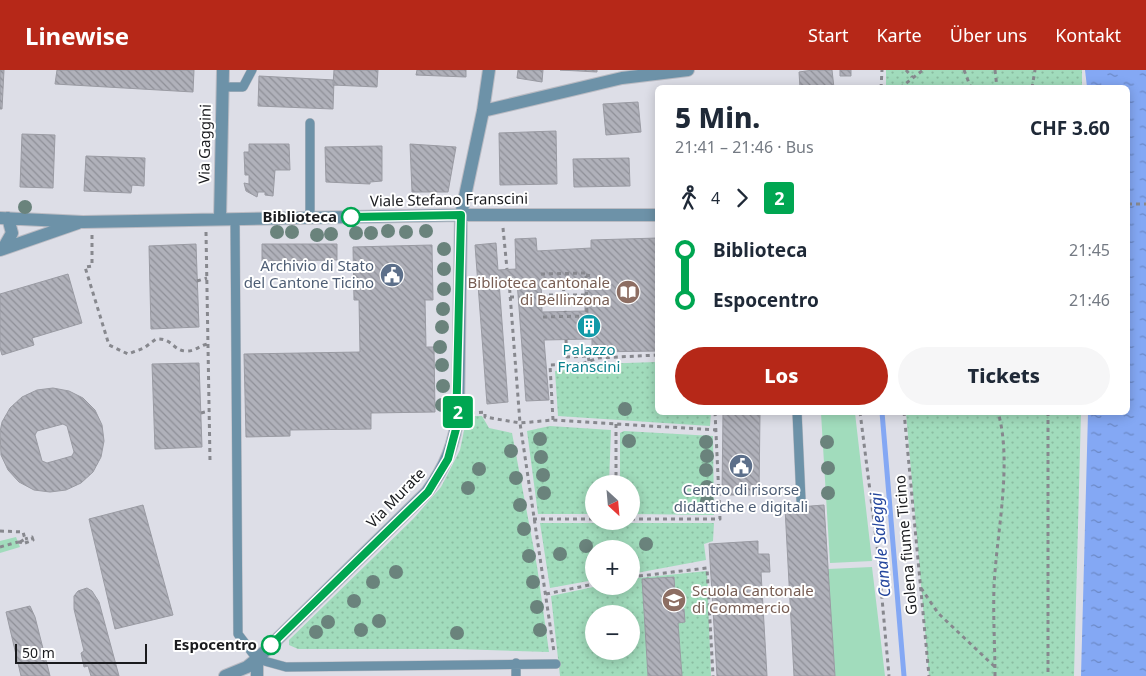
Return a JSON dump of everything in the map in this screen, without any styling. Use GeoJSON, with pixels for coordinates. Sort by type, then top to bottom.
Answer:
{"type":"FeatureCollection","features":[{"type":"Feature","properties":{"kind":"street","name":"Via Gaggini"},"geometry":{"type":"LineString","coordinates":[[220,219],[223,70]]}},
{"type":"Feature","properties":{"kind":"street","name":"Via Murate"},"geometry":{"type":"LineString","coordinates":[[225,676],[247,667],[257,659],[428,492],[448,459],[453,444],[458,414],[461,215],[484,111],[490,70]]}},
{"type":"Feature","properties":{"kind":"street"},"geometry":{"type":"LineString","coordinates":[[484,111],[622,78],[688,70]]}},
{"type":"Feature","properties":{"kind":"street","name":"Viale Stefano Franscini"},"geometry":{"type":"LineString","coordinates":[[4,218],[87,222],[461,215],[655,215]]}},
{"type":"Feature","properties":{"kind":"street"},"geometry":{"type":"LineString","coordinates":[[2,249],[12,233],[4,218]]}},
{"type":"Feature","properties":{"kind":"street"},"geometry":{"type":"LineString","coordinates":[[2,249],[87,222]]}},
{"type":"Feature","properties":{"kind":"street"},"geometry":{"type":"LineString","coordinates":[[257,659],[257,676]]}},
{"type":"Feature","properties":{"kind":"lane"},"geometry":{"type":"LineString","coordinates":[[223,87],[243,87],[252,70]]}},
{"type":"Feature","properties":{"kind":"lane"},"geometry":{"type":"LineString","coordinates":[[310,123],[310,217]]}},
{"type":"Feature","properties":{"kind":"lane"},"geometry":{"type":"LineString","coordinates":[[235,219],[238,634],[257,659],[286,667],[556,664]]}},
{"type":"Feature","properties":{"kind":"lane"},"geometry":{"type":"LineString","coordinates":[[797,415],[801,500]]}},
{"type":"Feature","properties":{"kind":"lane"},"geometry":{"type":"LineString","coordinates":[[516,663],[516,676]]}},
{"type":"Feature","properties":{"kind":"path"},"geometry":{"type":"LineString","coordinates":[[881,85],[882,70]]}},
{"type":"Feature","properties":{"kind":"path"},"geometry":{"type":"LineString","coordinates":[[906,70],[912,77]]}},
{"type":"Feature","properties":{"kind":"path"},"geometry":{"type":"LineString","coordinates":[[903,85],[923,70]]}},
{"type":"Feature","properties":{"kind":"path"},"geometry":{"type":"LineString","coordinates":[[964,70],[970,85]]}},
{"type":"Feature","properties":{"kind":"path"},"geometry":{"type":"LineString","coordinates":[[995,70],[997,85]]}},
{"type":"Feature","properties":{"kind":"path"},"geometry":{"type":"LineString","coordinates":[[1032,85],[1035,70]]}},
{"type":"Feature","properties":{"kind":"path"},"geometry":{"type":"LineString","coordinates":[[1130,204],[1146,204]]}},
{"type":"Feature","properties":{"kind":"path"},"geometry":{"type":"LineString","coordinates":[[502,215],[507,270]]}},
{"type":"Feature","properties":{"kind":"path"},"geometry":{"type":"LineString","coordinates":[[206,219],[210,461]]}},
{"type":"Feature","properties":{"kind":"path"},"geometry":{"type":"LineString","coordinates":[[87,222],[92,266],[85,267],[109,345],[128,354],[144,348],[156,339],[170,341],[181,350],[187,352],[193,351],[201,345],[208,344]]}},
{"type":"Feature","properties":{"kind":"path"},"geometry":{"type":"LineString","coordinates":[[541,274],[586,273],[586,275],[591,276]]}},
{"type":"Feature","properties":{"kind":"path"},"geometry":{"type":"LineString","coordinates":[[542,318],[587,316],[586,275]]}},
{"type":"Feature","properties":{"kind":"path"},"geometry":{"type":"LineString","coordinates":[[197,281],[207,278]]}},
{"type":"Feature","properties":{"kind":"path"},"geometry":{"type":"LineString","coordinates":[[563,280],[565,312]]}},
{"type":"Feature","properties":{"kind":"path"},"geometry":{"type":"LineString","coordinates":[[509,281],[520,423],[556,664]]}},
{"type":"Feature","properties":{"kind":"path"},"geometry":{"type":"LineString","coordinates":[[542,295],[585,295]]}},
{"type":"Feature","properties":{"kind":"path"},"geometry":{"type":"LineString","coordinates":[[510,297],[518,297]]}},
{"type":"Feature","properties":{"kind":"path"},"geometry":{"type":"LineString","coordinates":[[566,340],[567,357],[588,356],[589,361]]}},
{"type":"Feature","properties":{"kind":"path"},"geometry":{"type":"LineString","coordinates":[[553,420],[550,365],[582,364],[598,358],[655,355]]}},
{"type":"Feature","properties":{"kind":"path"},"geometry":{"type":"LineString","coordinates":[[201,413],[209,410]]}},
{"type":"Feature","properties":{"kind":"path"},"geometry":{"type":"LineString","coordinates":[[485,412],[485,417],[520,423],[553,420],[716,430]]}},
{"type":"Feature","properties":{"kind":"path"},"geometry":{"type":"LineString","coordinates":[[640,519],[720,519],[715,415]]}},
{"type":"Feature","properties":{"kind":"path"},"geometry":{"type":"LineString","coordinates":[[860,415],[889,676]]}},
{"type":"Feature","properties":{"kind":"path","name":"Golena fiume Ticino"},"geometry":{"type":"LineString","coordinates":[[904,415],[929,676]]}},
{"type":"Feature","properties":{"kind":"path"},"geometry":{"type":"LineString","coordinates":[[996,676],[994,587],[1002,478],[1002,427],[999,415]]}},
{"type":"Feature","properties":{"kind":"path"},"geometry":{"type":"LineString","coordinates":[[1048,415],[1048,676]]}},
{"type":"Feature","properties":{"kind":"path"},"geometry":{"type":"LineString","coordinates":[[616,424],[616,475]]}},
{"type":"Feature","properties":{"kind":"path"},"geometry":{"type":"LineString","coordinates":[[533,519],[585,519]]}},
{"type":"Feature","properties":{"kind":"path"},"geometry":{"type":"LineString","coordinates":[[0,531],[23,532],[22,542],[0,548]]}},
{"type":"Feature","properties":{"kind":"path"},"geometry":{"type":"LineString","coordinates":[[640,576],[707,568],[713,676]]}},
{"type":"Feature","properties":{"kind":"path"},"geometry":{"type":"LineString","coordinates":[[546,594],[585,586]]}},
{"type":"Feature","properties":{"kind":"path"},"geometry":{"type":"LineString","coordinates":[[921,588],[938,613],[995,667]]}},
{"type":"Feature","properties":{"kind":"green space"},"geometry":{"type":"Polygon","coordinates":[[[886,70],[1082,70],[1082,85],[886,85],[886,70]]]}},
{"type":"Feature","properties":{"kind":"green space"},"geometry":{"type":"Polygon","coordinates":[[[655,362],[655,415],[711,415],[710,426],[558,416],[555,371],[589,368],[596,364],[655,362]]]}},
{"type":"Feature","properties":{"kind":"green space"},"geometry":{"type":"Polygon","coordinates":[[[821,415],[855,415],[872,561],[830,563],[821,415]]]}},
{"type":"Feature","properties":{"kind":"green space"},"geometry":{"type":"Polygon","coordinates":[[[906,415],[1081,415],[1074,676],[929,676],[906,415]]]}},
{"type":"Feature","properties":{"kind":"green space"},"geometry":{"type":"Polygon","coordinates":[[[467,416],[482,416],[489,428],[512,433],[537,566],[549,652],[456,649],[298,649],[289,645],[289,640],[414,518],[441,487],[460,450],[467,416]]]}},
{"type":"Feature","properties":{"kind":"green space"},"geometry":{"type":"Polygon","coordinates":[[[550,426],[611,430],[609,475],[585,475],[585,514],[538,514],[527,431],[550,426]]]}},
{"type":"Feature","properties":{"kind":"green space"},"geometry":{"type":"Polygon","coordinates":[[[624,431],[713,436],[714,515],[640,514],[640,475],[620,475],[620,433],[624,431]]]}},
{"type":"Feature","properties":{"kind":"green space"},"geometry":{"type":"Polygon","coordinates":[[[540,523],[585,523],[585,530],[640,530],[640,523],[714,523],[713,541],[704,544],[706,560],[640,572],[640,540],[585,540],[585,582],[550,588],[540,523]]]}},
{"type":"Feature","properties":{"kind":"green space"},"geometry":{"type":"Polygon","coordinates":[[[16,537],[20,547],[0,553],[0,541],[16,537]]]}},
{"type":"Feature","properties":{"kind":"green space"},"geometry":{"type":"Polygon","coordinates":[[[872,567],[885,676],[835,676],[828,569],[872,567]]]}},
{"type":"Feature","properties":{"kind":"green space"},"geometry":{"type":"Polygon","coordinates":[[[707,571],[711,676],[560,676],[551,596],[585,589],[585,595],[640,595],[640,578],[707,571]]]}},
{"type":"Feature","properties":{"kind":"water"},"geometry":{"type":"Polygon","coordinates":[[[1085,70],[1146,70],[1146,676],[1081,676],[1088,415],[1130,415],[1130,85],[1087,85],[1085,70]]]}},
{"type":"Feature","properties":{"kind":"building"},"geometry":{"type":"Polygon","coordinates":[[[0,70],[4,70],[2,109],[0,109],[0,70]]]}},
{"type":"Feature","properties":{"kind":"building"},"geometry":{"type":"Polygon","coordinates":[[[57,70],[194,70],[193,92],[55,84],[57,70]]]}},
{"type":"Feature","properties":{"kind":"building"},"geometry":{"type":"Polygon","coordinates":[[[334,70],[378,70],[377,87],[333,85],[334,70]]]}},
{"type":"Feature","properties":{"kind":"building"},"geometry":{"type":"Polygon","coordinates":[[[417,70],[466,70],[466,77],[416,75],[417,70]]]}},
{"type":"Feature","properties":{"kind":"building"},"geometry":{"type":"Polygon","coordinates":[[[518,70],[543,70],[542,82],[517,78],[518,70]]]}},
{"type":"Feature","properties":{"kind":"building"},"geometry":{"type":"Polygon","coordinates":[[[560,70],[597,70],[597,72],[560,70]]]}},
{"type":"Feature","properties":{"kind":"building"},"geometry":{"type":"Polygon","coordinates":[[[832,70],[834,85],[800,85],[799,72],[832,70]]]}},
{"type":"Feature","properties":{"kind":"building"},"geometry":{"type":"Polygon","coordinates":[[[840,70],[851,70],[851,76],[840,76],[840,70]]]}},
{"type":"Feature","properties":{"kind":"building"},"geometry":{"type":"Polygon","coordinates":[[[259,76],[334,80],[333,109],[258,106],[259,76]]]}},
{"type":"Feature","properties":{"kind":"building"},"geometry":{"type":"Polygon","coordinates":[[[638,102],[641,132],[606,135],[603,104],[638,102]]]}},
{"type":"Feature","properties":{"kind":"building"},"geometry":{"type":"Polygon","coordinates":[[[556,131],[557,184],[500,185],[499,133],[556,131]]]}},
{"type":"Feature","properties":{"kind":"building"},"geometry":{"type":"Polygon","coordinates":[[[22,134],[55,135],[53,188],[20,187],[22,134]]]}},
{"type":"Feature","properties":{"kind":"building"},"geometry":{"type":"Polygon","coordinates":[[[249,144],[289,144],[290,170],[275,170],[273,196],[265,195],[265,192],[258,192],[257,197],[246,191],[244,183],[249,184],[249,175],[245,175],[244,152],[249,152],[249,144]]]}},
{"type":"Feature","properties":{"kind":"building"},"geometry":{"type":"Polygon","coordinates":[[[410,144],[456,147],[448,192],[412,192],[410,144]]]}},
{"type":"Feature","properties":{"kind":"building"},"geometry":{"type":"Polygon","coordinates":[[[382,146],[382,181],[370,182],[370,184],[326,182],[325,147],[382,146]]]}},
{"type":"Feature","properties":{"kind":"building"},"geometry":{"type":"Polygon","coordinates":[[[86,156],[145,158],[144,186],[132,185],[131,193],[84,191],[86,156]]]}},
{"type":"Feature","properties":{"kind":"building"},"geometry":{"type":"Polygon","coordinates":[[[629,158],[630,186],[574,187],[573,159],[629,158]]]}},
{"type":"Feature","properties":{"kind":"building","name":"Palazzo Franscini"},"geometry":{"type":"Polygon","coordinates":[[[536,238],[537,251],[591,248],[591,240],[655,238],[655,351],[592,352],[592,339],[544,340],[549,400],[526,401],[517,281],[499,282],[508,402],[487,404],[475,245],[496,243],[498,270],[516,269],[515,239],[536,238]],[[585,279],[541,280],[542,312],[585,311],[585,279]]]}},
{"type":"Feature","properties":{"kind":"building"},"geometry":{"type":"Polygon","coordinates":[[[196,244],[199,327],[151,329],[149,246],[196,244]]]}},
{"type":"Feature","properties":{"kind":"building"},"geometry":{"type":"Polygon","coordinates":[[[262,244],[337,244],[337,260],[262,261],[262,244]]]}},
{"type":"Feature","properties":{"kind":"building"},"geometry":{"type":"Polygon","coordinates":[[[432,245],[433,300],[425,300],[426,347],[434,347],[435,412],[371,413],[371,429],[290,430],[290,436],[246,437],[244,354],[360,352],[359,300],[354,300],[353,247],[432,245]]]}},
{"type":"Feature","properties":{"kind":"building"},"geometry":{"type":"Polygon","coordinates":[[[68,274],[82,323],[32,338],[34,345],[2,355],[0,348],[0,294],[68,274]]]}},
{"type":"Feature","properties":{"kind":"building"},"geometry":{"type":"Polygon","coordinates":[[[199,363],[202,447],[155,449],[152,364],[199,363]]]}},
{"type":"Feature","properties":{"kind":"building"},"geometry":{"type":"Polygon","coordinates":[[[53,388],[69,391],[83,398],[95,410],[102,425],[104,441],[101,457],[93,472],[81,483],[66,490],[50,492],[34,490],[19,482],[8,470],[1,455],[0,432],[2,422],[10,408],[22,397],[37,390],[53,388]],[[63,424],[37,431],[35,435],[42,461],[47,463],[72,456],[74,452],[67,426],[63,424]]]}},
{"type":"Feature","properties":{"kind":"building"},"geometry":{"type":"Polygon","coordinates":[[[723,415],[760,415],[759,495],[722,495],[723,415]]]}},
{"type":"Feature","properties":{"kind":"building"},"geometry":{"type":"Polygon","coordinates":[[[143,505],[173,615],[115,629],[89,519],[143,505]]]}},
{"type":"Feature","properties":{"kind":"building"},"geometry":{"type":"Polygon","coordinates":[[[824,505],[835,676],[794,676],[785,508],[824,505]]]}},
{"type":"Feature","properties":{"kind":"building"},"geometry":{"type":"Polygon","coordinates":[[[758,541],[758,554],[769,554],[770,572],[761,572],[767,676],[717,676],[709,544],[758,541]]]}},
{"type":"Feature","properties":{"kind":"building"},"geometry":{"type":"Polygon","coordinates":[[[674,577],[676,609],[684,609],[685,622],[678,623],[682,676],[648,676],[642,579],[674,577]]]}},
{"type":"Feature","properties":{"kind":"building"},"geometry":{"type":"Polygon","coordinates":[[[87,588],[92,591],[99,602],[119,676],[91,676],[88,666],[84,667],[81,653],[84,651],[74,609],[74,596],[78,591],[87,588]]]}},
{"type":"Feature","properties":{"kind":"building"},"geometry":{"type":"Polygon","coordinates":[[[30,606],[35,617],[50,676],[21,676],[6,612],[30,606]]]}},
{"type":"Feature","properties":{"kind":"waterway","name":"Canale Saleggi"},"geometry":{"type":"LineString","coordinates":[[882,415],[904,676]]}},
{"type":"Feature","properties":{"kind":"bus line","name":"2"},"geometry":{"type":"LineString","coordinates":[[271,645],[428,492],[448,459],[456,429],[458,414],[461,215],[351,217]]}},
{"type":"Feature","properties":{"kind":"place","name":"Biblioteca"},"geometry":{"type":"Point","coordinates":[351,217]}},
{"type":"Feature","properties":{"kind":"place","name":"Archivio di Stato del Cantone Ticino"},"geometry":{"type":"Point","coordinates":[392,275]}},
{"type":"Feature","properties":{"kind":"place","name":"Biblioteca cantonale di Bellinzona"},"geometry":{"type":"Point","coordinates":[628,292]}},
{"type":"Feature","properties":{"kind":"place","name":"Palazzo Franscini"},"geometry":{"type":"Point","coordinates":[589,326]}},
{"type":"Feature","properties":{"kind":"place","name":"Centro di risorse didattiche e digitali"},"geometry":{"type":"Point","coordinates":[741,466]}},
{"type":"Feature","properties":{"kind":"place","name":"Scuola Cantonale di Commercio"},"geometry":{"type":"Point","coordinates":[674,600]}},
{"type":"Feature","properties":{"kind":"place","name":"Espocentro"},"geometry":{"type":"Point","coordinates":[271,645]}}]}
